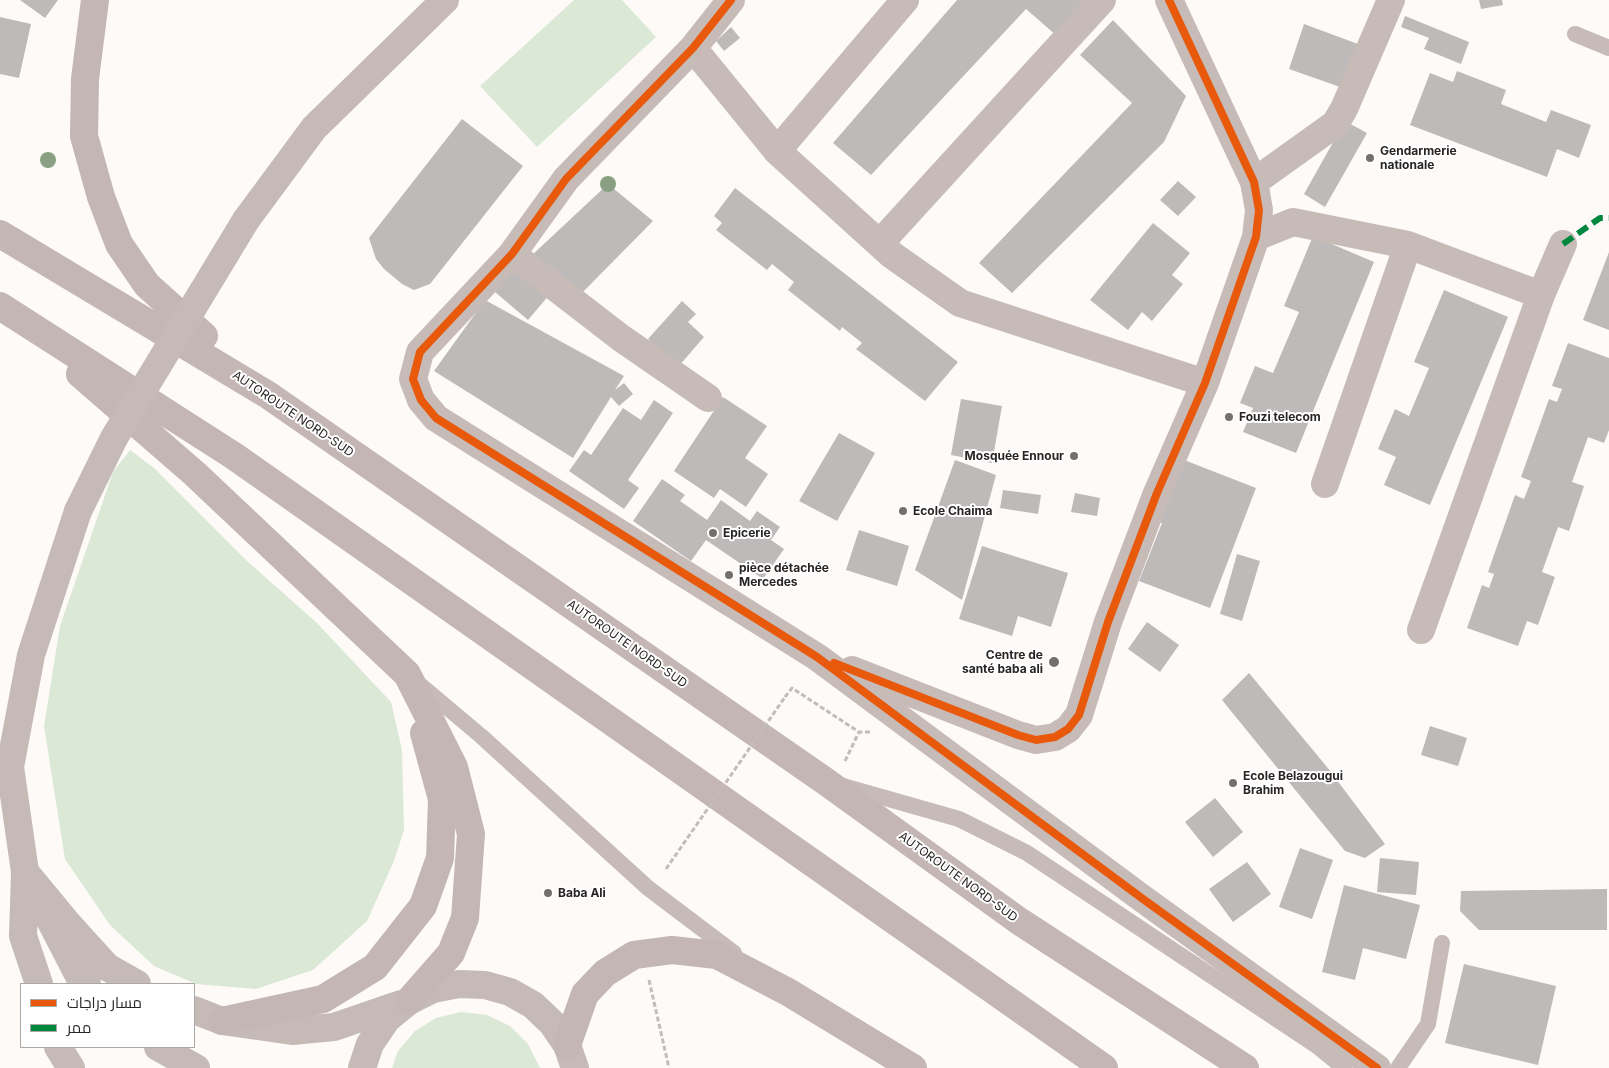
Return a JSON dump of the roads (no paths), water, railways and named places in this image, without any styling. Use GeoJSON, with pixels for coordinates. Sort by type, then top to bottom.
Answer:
{"type":"FeatureCollection","features":[{"type":"Feature","properties":{"kind":"highway"},"geometry":{"type":"LineString","coordinates":[[95,0],[85,79],[84,136],[101,197],[119,244],[147,285],[268,395]]}},
{"type":"Feature","properties":{"kind":"highway","name":"AUTOROUTE NORD-SUD"},"geometry":{"type":"LineString","coordinates":[[0,234],[268,395],[829,782],[1019,921],[1245,1068]]}},
{"type":"Feature","properties":{"kind":"highway"},"geometry":{"type":"LineString","coordinates":[[2,307],[195,474],[407,674],[454,767],[471,834],[466,918],[451,952],[409,1001]]}},
{"type":"Feature","properties":{"kind":"highway"},"geometry":{"type":"LineString","coordinates":[[2,307],[234,456],[1104,1068]]}},
{"type":"Feature","properties":{"kind":"highway"},"geometry":{"type":"LineString","coordinates":[[222,1021],[323,998],[375,967],[423,906],[440,858],[442,799],[407,674]]}},
{"type":"Feature","properties":{"kind":"highway"},"geometry":{"type":"LineString","coordinates":[[571,1056],[585,994],[605,972],[634,955],[672,950],[717,955],[788,992],[913,1068]]}},
{"type":"Feature","properties":{"kind":"main road"},"geometry":{"type":"LineString","coordinates":[[39,983],[23,936],[25,872],[5,767],[31,655],[78,511],[114,438],[246,220],[314,128],[445,0]]}},
{"type":"Feature","properties":{"kind":"main road"},"geometry":{"type":"LineString","coordinates":[[25,872],[79,976],[86,983]]}},
{"type":"Feature","properties":{"kind":"main road"},"geometry":{"type":"LineString","coordinates":[[25,872],[68,924],[108,967],[135,983]]}},
{"type":"Feature","properties":{"kind":"main road"},"geometry":{"type":"LineString","coordinates":[[195,1010],[222,1021],[292,1031],[334,1027],[409,1001],[433,989],[459,984],[485,985],[502,990],[533,1005],[552,1023],[571,1056]]}},
{"type":"Feature","properties":{"kind":"main road"},"geometry":{"type":"LineString","coordinates":[[362,1068],[370,1044],[387,1019],[409,1001]]}},
{"type":"Feature","properties":{"kind":"main road"},"geometry":{"type":"LineString","coordinates":[[59,1048],[71,1068]]}},
{"type":"Feature","properties":{"kind":"main road"},"geometry":{"type":"LineString","coordinates":[[160,1048],[196,1068]]}},
{"type":"Feature","properties":{"kind":"street"},"geometry":{"type":"LineString","coordinates":[[731,0],[693,48],[566,179],[512,254],[420,352],[413,379],[421,400],[436,418],[817,656],[1135,893],[1376,1068]]}},
{"type":"Feature","properties":{"kind":"street"},"geometry":{"type":"LineString","coordinates":[[777,151],[905,0]]}},
{"type":"Feature","properties":{"kind":"street"},"geometry":{"type":"LineString","coordinates":[[880,243],[1102,0]]}},
{"type":"Feature","properties":{"kind":"street"},"geometry":{"type":"LineString","coordinates":[[817,656],[1018,735],[1036,740],[1055,737],[1068,729],[1079,714],[1108,622],[1157,493],[1205,383],[1256,237],[1259,210],[1254,182],[1169,0]]}},
{"type":"Feature","properties":{"kind":"street"},"geometry":{"type":"LineString","coordinates":[[1254,182],[1335,124],[1390,0]]}},
{"type":"Feature","properties":{"kind":"street"},"geometry":{"type":"LineString","coordinates":[[693,48],[777,151],[892,255],[960,303],[1205,383]]}},
{"type":"Feature","properties":{"kind":"street"},"geometry":{"type":"LineString","coordinates":[[1256,237],[1293,222],[1408,245],[1541,295]]}},
{"type":"Feature","properties":{"kind":"street"},"geometry":{"type":"LineString","coordinates":[[1422,630],[1541,295],[1563,244]]}},
{"type":"Feature","properties":{"kind":"street"},"geometry":{"type":"LineString","coordinates":[[1325,484],[1408,245]]}},
{"type":"Feature","properties":{"kind":"street"},"geometry":{"type":"LineString","coordinates":[[512,254],[621,338],[708,398]]}},
{"type":"Feature","properties":{"kind":"lane"},"geometry":{"type":"LineString","coordinates":[[1575,34],[1609,48]]}},
{"type":"Feature","properties":{"kind":"lane"},"geometry":{"type":"LineString","coordinates":[[407,674],[481,736],[648,888],[680,914],[788,992]]}},
{"type":"Feature","properties":{"kind":"lane"},"geometry":{"type":"LineString","coordinates":[[829,782],[959,819],[1026,853],[1317,1046],[1344,1068]]}},
{"type":"Feature","properties":{"kind":"lane"},"geometry":{"type":"LineString","coordinates":[[1398,1068],[1428,1024],[1442,943]]}},
{"type":"Feature","properties":{"kind":"place","name":"Gendarmerie nationale"},"geometry":{"type":"Point","coordinates":[1370,158]}},
{"type":"Feature","properties":{"kind":"place","name":"Fouzi telecom"},"geometry":{"type":"Point","coordinates":[1229,417]}},
{"type":"Feature","properties":{"kind":"place","name":"Mosquée Ennour"},"geometry":{"type":"Point","coordinates":[1074,456]}},
{"type":"Feature","properties":{"kind":"place","name":"Ecole Chaima"},"geometry":{"type":"Point","coordinates":[903,511]}},
{"type":"Feature","properties":{"kind":"place","name":"Epicerie"},"geometry":{"type":"Point","coordinates":[713,533]}},
{"type":"Feature","properties":{"kind":"place","name":"pièce détachée Mercedes"},"geometry":{"type":"Point","coordinates":[729,575]}},
{"type":"Feature","properties":{"kind":"place","name":"Centre de santé baba ali"},"geometry":{"type":"Point","coordinates":[1054,662]}},
{"type":"Feature","properties":{"kind":"place","name":"Ecole Belazougui Brahim"},"geometry":{"type":"Point","coordinates":[1233,783]}},
{"type":"Feature","properties":{"kind":"place","name":"Baba Ali"},"geometry":{"type":"Point","coordinates":[548,893]}}]}
